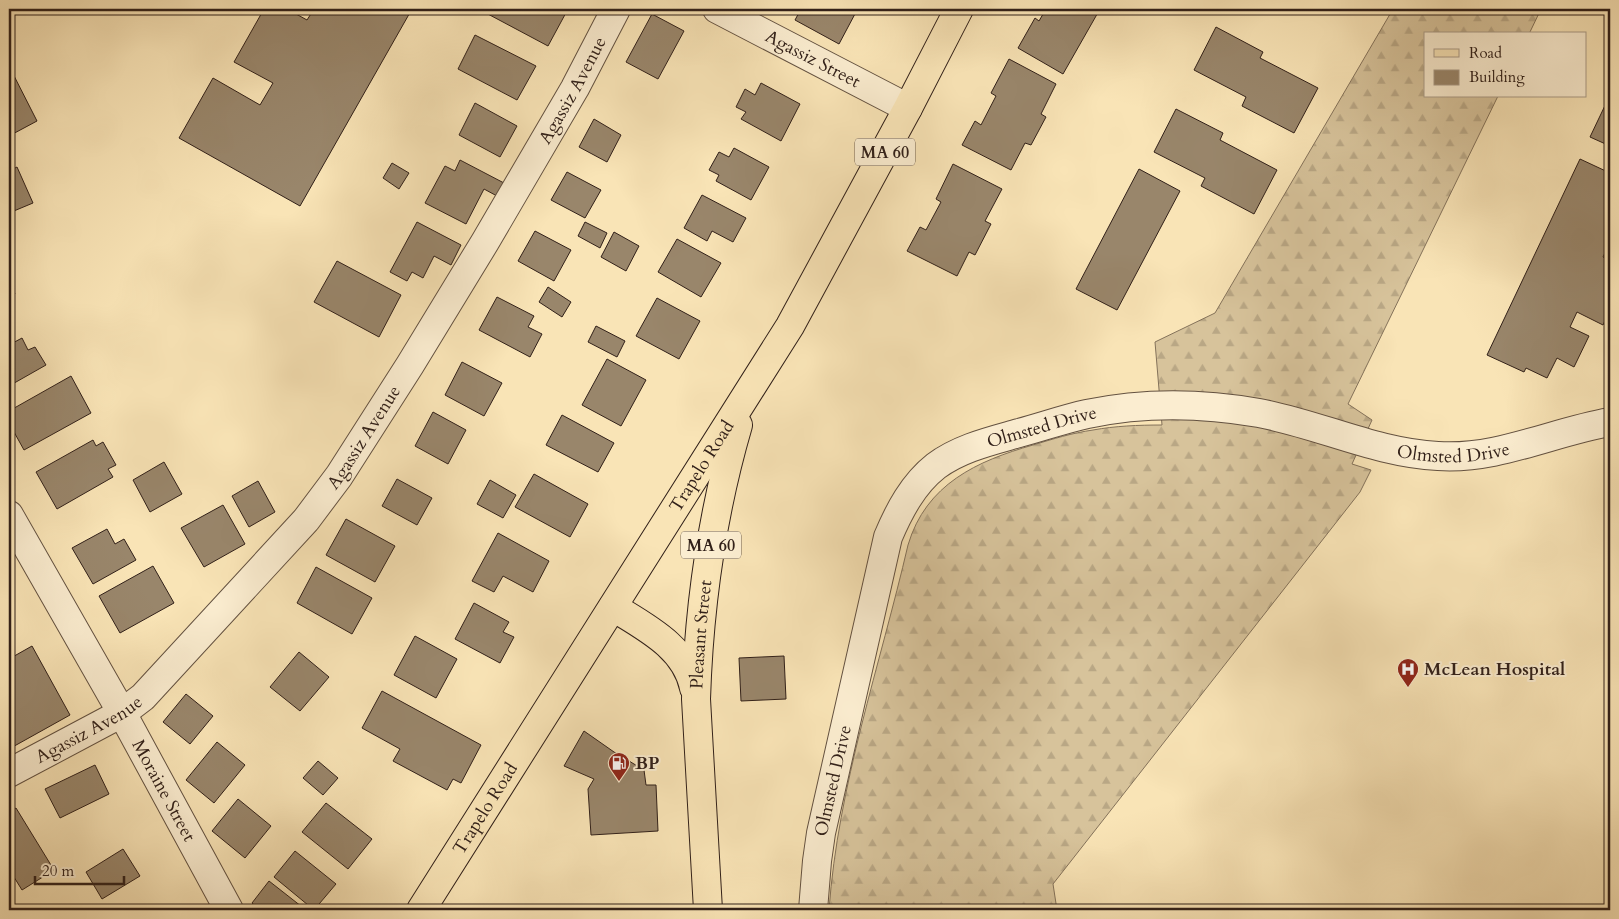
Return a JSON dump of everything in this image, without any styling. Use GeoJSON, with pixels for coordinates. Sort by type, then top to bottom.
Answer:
{"type":"FeatureCollection","features":[{"type":"Feature","properties":{"kind":"main road","name":"Trapelo Road"},"geometry":{"type":"LineString","coordinates":[[421,910],[651,544],[748,396],[808,295],[908,108],[958,9]]}},
{"type":"Feature","properties":{"kind":"main road","name":"Pleasant Street"},"geometry":{"type":"LineString","coordinates":[[708,910],[696,698],[700,627],[713,531],[731,450],[748,396]]}},
{"type":"Feature","properties":{"kind":"main road","name":"Pleasant Street"},"geometry":{"type":"LineString","coordinates":[[613,607],[662,638],[672,648],[680,657],[687,670],[696,698]]}},
{"type":"Feature","properties":{"kind":"street","name":"Agassiz Avenue"},"geometry":{"type":"LineString","coordinates":[[9,774],[122,713],[144,698],[306,520],[339,476],[410,366],[485,242],[574,88],[616,9]]}},
{"type":"Feature","properties":{"kind":"street","name":"Agassiz Street"},"geometry":{"type":"LineString","coordinates":[[717,9],[908,108]]}},
{"type":"Feature","properties":{"kind":"street","name":"Olmsted Drive"},"geometry":{"type":"LineString","coordinates":[[813,910],[816,861],[821,832],[888,537],[902,506],[911,492],[935,467],[949,458],[982,444],[1087,414],[1160,405],[1210,407],[1261,414],[1401,452],[1440,457],[1481,455],[1524,446],[1610,422]]}},
{"type":"Feature","properties":{"kind":"street","name":"Moraine Street"},"geometry":{"type":"LineString","coordinates":[[9,514],[122,713],[229,910]]}},
{"type":"Feature","properties":{"kind":"green space"},"geometry":{"type":"Polygon","coordinates":[[[1393,9],[1541,9],[1530,32],[1424,32],[1424,98],[1497,98],[1348,404],[1372,420],[1352,464],[1371,470],[1360,492],[1053,884],[1057,910],[829,910],[841,817],[861,726],[908,545],[916,524],[927,506],[956,478],[1012,451],[1085,431],[1162,425],[1155,342],[1215,313],[1393,9]]]}},
{"type":"Feature","properties":{"kind":"building"},"geometry":{"type":"Polygon","coordinates":[[[264,9],[287,9],[307,20],[314,9],[412,9],[300,206],[179,138],[213,78],[260,105],[273,83],[234,62],[264,9]]]}},
{"type":"Feature","properties":{"kind":"building"},"geometry":{"type":"Polygon","coordinates":[[[488,9],[568,9],[548,46],[486,13],[488,9]]]}},
{"type":"Feature","properties":{"kind":"building"},"geometry":{"type":"Polygon","coordinates":[[[801,9],[850,9],[856,12],[839,44],[795,20],[801,9]]]}},
{"type":"Feature","properties":{"kind":"building"},"geometry":{"type":"Polygon","coordinates":[[[1046,9],[1100,9],[1063,74],[1018,48],[1035,18],[1039,21],[1046,9]]]}},
{"type":"Feature","properties":{"kind":"building"},"geometry":{"type":"Polygon","coordinates":[[[652,14],[684,31],[658,79],[626,62],[652,14]]]}},
{"type":"Feature","properties":{"kind":"building"},"geometry":{"type":"Polygon","coordinates":[[[1216,27],[1263,52],[1260,58],[1318,88],[1294,133],[1242,106],[1246,97],[1194,70],[1216,27]]]}},
{"type":"Feature","properties":{"kind":"building"},"geometry":{"type":"Polygon","coordinates":[[[475,35],[536,66],[517,100],[458,69],[475,35]]]}},
{"type":"Feature","properties":{"kind":"building"},"geometry":{"type":"Polygon","coordinates":[[[1009,59],[1056,84],[1041,114],[1046,117],[1031,145],[1025,143],[1011,170],[962,145],[975,121],[981,125],[996,96],[991,93],[1009,59]]]}},
{"type":"Feature","properties":{"kind":"building"},"geometry":{"type":"Polygon","coordinates":[[[9,66],[37,121],[9,136],[9,66]]]}},
{"type":"Feature","properties":{"kind":"building"},"geometry":{"type":"Polygon","coordinates":[[[761,83],[800,104],[781,141],[741,119],[746,112],[736,107],[745,89],[755,95],[761,83]]]}},
{"type":"Feature","properties":{"kind":"building"},"geometry":{"type":"Polygon","coordinates":[[[1610,95],[1610,146],[1590,137],[1610,95]]]}},
{"type":"Feature","properties":{"kind":"building"},"geometry":{"type":"Polygon","coordinates":[[[475,103],[517,126],[500,157],[459,135],[475,103]]]}},
{"type":"Feature","properties":{"kind":"building"},"geometry":{"type":"Polygon","coordinates":[[[1176,109],[1223,133],[1220,140],[1277,170],[1254,214],[1201,186],[1205,178],[1154,152],[1176,109]]]}},
{"type":"Feature","properties":{"kind":"building"},"geometry":{"type":"Polygon","coordinates":[[[594,119],[621,135],[607,162],[579,147],[594,119]]]}},
{"type":"Feature","properties":{"kind":"building"},"geometry":{"type":"Polygon","coordinates":[[[734,148],[769,167],[751,200],[716,181],[719,175],[709,170],[719,152],[729,157],[734,148]]]}},
{"type":"Feature","properties":{"kind":"building"},"geometry":{"type":"Polygon","coordinates":[[[1580,159],[1610,173],[1610,243],[1603,257],[1610,261],[1610,310],[1603,325],[1577,312],[1570,327],[1589,336],[1574,367],[1557,358],[1547,378],[1526,368],[1524,372],[1487,355],[1580,159]]]}},
{"type":"Feature","properties":{"kind":"building"},"geometry":{"type":"Polygon","coordinates":[[[460,160],[504,183],[497,196],[484,189],[466,224],[425,203],[445,166],[455,171],[460,160]]]}},
{"type":"Feature","properties":{"kind":"building"},"geometry":{"type":"Polygon","coordinates":[[[392,163],[409,173],[399,189],[383,178],[392,163]]]}},
{"type":"Feature","properties":{"kind":"building"},"geometry":{"type":"Polygon","coordinates":[[[953,164],[1002,189],[985,221],[991,224],[975,255],[969,252],[957,276],[907,251],[920,227],[926,230],[941,202],[936,199],[953,164]]]}},
{"type":"Feature","properties":{"kind":"building"},"geometry":{"type":"Polygon","coordinates":[[[17,167],[33,203],[9,213],[9,171],[17,167]]]}},
{"type":"Feature","properties":{"kind":"building"},"geometry":{"type":"Polygon","coordinates":[[[1139,169],[1180,191],[1117,310],[1076,289],[1139,169]]]}},
{"type":"Feature","properties":{"kind":"building"},"geometry":{"type":"Polygon","coordinates":[[[567,172],[601,190],[585,218],[551,200],[567,172]]]}},
{"type":"Feature","properties":{"kind":"building"},"geometry":{"type":"Polygon","coordinates":[[[702,195],[746,218],[733,242],[712,231],[707,241],[684,228],[702,195]]]}},
{"type":"Feature","properties":{"kind":"building"},"geometry":{"type":"Polygon","coordinates":[[[417,222],[461,245],[451,265],[434,256],[423,278],[412,272],[407,281],[390,272],[417,222]]]}},
{"type":"Feature","properties":{"kind":"building"},"geometry":{"type":"Polygon","coordinates":[[[585,222],[607,233],[600,248],[578,236],[585,222]]]}},
{"type":"Feature","properties":{"kind":"building"},"geometry":{"type":"Polygon","coordinates":[[[535,231],[571,250],[554,281],[518,261],[535,231]]]}},
{"type":"Feature","properties":{"kind":"building"},"geometry":{"type":"Polygon","coordinates":[[[614,232],[639,246],[626,271],[601,257],[614,232]]]}},
{"type":"Feature","properties":{"kind":"building"},"geometry":{"type":"Polygon","coordinates":[[[677,239],[721,263],[701,297],[658,272],[677,239]]]}},
{"type":"Feature","properties":{"kind":"building"},"geometry":{"type":"Polygon","coordinates":[[[337,261],[401,295],[379,337],[314,302],[337,261]]]}},
{"type":"Feature","properties":{"kind":"building"},"geometry":{"type":"Polygon","coordinates":[[[9,283],[15,294],[9,298],[9,283]]]}},
{"type":"Feature","properties":{"kind":"building"},"geometry":{"type":"Polygon","coordinates":[[[548,287],[571,302],[562,317],[539,302],[548,287]]]}},
{"type":"Feature","properties":{"kind":"building"},"geometry":{"type":"Polygon","coordinates":[[[497,297],[534,316],[528,327],[542,334],[530,357],[479,330],[497,297]]]}},
{"type":"Feature","properties":{"kind":"building"},"geometry":{"type":"Polygon","coordinates":[[[657,298],[700,321],[679,359],[636,336],[657,298]]]}},
{"type":"Feature","properties":{"kind":"building"},"geometry":{"type":"Polygon","coordinates":[[[596,326],[625,341],[617,357],[588,342],[596,326]]]}},
{"type":"Feature","properties":{"kind":"building"},"geometry":{"type":"Polygon","coordinates":[[[22,338],[28,350],[35,347],[46,365],[9,386],[9,345],[22,338]]]}},
{"type":"Feature","properties":{"kind":"building"},"geometry":{"type":"Polygon","coordinates":[[[607,359],[646,380],[621,426],[582,405],[607,359]]]}},
{"type":"Feature","properties":{"kind":"building"},"geometry":{"type":"Polygon","coordinates":[[[462,362],[502,383],[484,416],[445,395],[462,362]]]}},
{"type":"Feature","properties":{"kind":"building"},"geometry":{"type":"Polygon","coordinates":[[[71,376],[91,413],[24,450],[9,423],[9,411],[71,376]]]}},
{"type":"Feature","properties":{"kind":"building"},"geometry":{"type":"Polygon","coordinates":[[[433,412],[466,430],[448,464],[415,446],[433,412]]]}},
{"type":"Feature","properties":{"kind":"building"},"geometry":{"type":"Polygon","coordinates":[[[562,415],[614,443],[598,472],[546,445],[562,415]]]}},
{"type":"Feature","properties":{"kind":"building"},"geometry":{"type":"Polygon","coordinates":[[[93,440],[96,446],[103,442],[116,465],[108,469],[113,477],[57,509],[36,472],[93,440]]]}},
{"type":"Feature","properties":{"kind":"building"},"geometry":{"type":"Polygon","coordinates":[[[164,462],[182,494],[150,512],[133,480],[164,462]]]}},
{"type":"Feature","properties":{"kind":"building"},"geometry":{"type":"Polygon","coordinates":[[[534,474],[588,504],[570,537],[515,507],[534,474]]]}},
{"type":"Feature","properties":{"kind":"building"},"geometry":{"type":"Polygon","coordinates":[[[397,479],[432,498],[417,525],[382,506],[397,479]]]}},
{"type":"Feature","properties":{"kind":"building"},"geometry":{"type":"Polygon","coordinates":[[[490,480],[516,495],[503,518],[477,504],[490,480]]]}},
{"type":"Feature","properties":{"kind":"building"},"geometry":{"type":"Polygon","coordinates":[[[258,481],[275,512],[249,527],[232,496],[258,481]]]}},
{"type":"Feature","properties":{"kind":"building"},"geometry":{"type":"Polygon","coordinates":[[[223,505],[245,544],[204,567],[181,528],[223,505]]]}},
{"type":"Feature","properties":{"kind":"building"},"geometry":{"type":"Polygon","coordinates":[[[346,519],[395,546],[375,582],[326,555],[346,519]]]}},
{"type":"Feature","properties":{"kind":"building"},"geometry":{"type":"Polygon","coordinates":[[[107,529],[115,544],[124,539],[136,560],[93,584],[72,548],[107,529]]]}},
{"type":"Feature","properties":{"kind":"building"},"geometry":{"type":"Polygon","coordinates":[[[498,533],[549,561],[533,592],[503,576],[494,592],[472,581],[498,533]]]}},
{"type":"Feature","properties":{"kind":"building"},"geometry":{"type":"Polygon","coordinates":[[[153,566],[174,603],[120,633],[99,596],[153,566]]]}},
{"type":"Feature","properties":{"kind":"building"},"geometry":{"type":"Polygon","coordinates":[[[316,567],[372,598],[352,634],[297,603],[316,567]]]}},
{"type":"Feature","properties":{"kind":"building"},"geometry":{"type":"Polygon","coordinates":[[[474,603],[509,622],[503,632],[514,637],[500,663],[455,639],[474,603]]]}},
{"type":"Feature","properties":{"kind":"building"},"geometry":{"type":"Polygon","coordinates":[[[415,636],[457,659],[436,698],[394,675],[415,636]]]}},
{"type":"Feature","properties":{"kind":"building"},"geometry":{"type":"Polygon","coordinates":[[[32,646],[70,715],[9,749],[9,659],[32,646]]]}},
{"type":"Feature","properties":{"kind":"building"},"geometry":{"type":"Polygon","coordinates":[[[299,652],[329,677],[300,711],[270,687],[299,652]]]}},
{"type":"Feature","properties":{"kind":"building"},"geometry":{"type":"Polygon","coordinates":[[[784,656],[786,699],[741,701],[739,658],[784,656]]]}},
{"type":"Feature","properties":{"kind":"building"},"geometry":{"type":"Polygon","coordinates":[[[382,691],[481,745],[461,783],[453,779],[447,790],[393,761],[400,749],[362,728],[382,691]]]}},
{"type":"Feature","properties":{"kind":"building"},"geometry":{"type":"Polygon","coordinates":[[[186,694],[213,716],[190,744],[163,722],[186,694]]]}},
{"type":"Feature","properties":{"kind":"building","name":"BP"},"geometry":{"type":"Polygon","coordinates":[[[584,731],[644,770],[646,785],[656,785],[658,831],[591,835],[588,789],[594,779],[564,766],[584,731]]]}},
{"type":"Feature","properties":{"kind":"building"},"geometry":{"type":"Polygon","coordinates":[[[217,742],[245,765],[214,803],[186,780],[217,742]]]}},
{"type":"Feature","properties":{"kind":"building"},"geometry":{"type":"Polygon","coordinates":[[[318,761],[338,778],[323,795],[303,778],[318,761]]]}},
{"type":"Feature","properties":{"kind":"building"},"geometry":{"type":"Polygon","coordinates":[[[95,765],[109,794],[60,818],[45,789],[95,765]]]}},
{"type":"Feature","properties":{"kind":"building"},"geometry":{"type":"Polygon","coordinates":[[[238,799],[271,826],[245,858],[212,831],[238,799]]]}},
{"type":"Feature","properties":{"kind":"building"},"geometry":{"type":"Polygon","coordinates":[[[326,803],[372,839],[348,869],[302,832],[326,803]]]}},
{"type":"Feature","properties":{"kind":"building"},"geometry":{"type":"Polygon","coordinates":[[[16,808],[54,870],[22,890],[9,869],[9,812],[16,808]]]}},
{"type":"Feature","properties":{"kind":"building"},"geometry":{"type":"Polygon","coordinates":[[[123,849],[140,876],[102,899],[86,872],[123,849]]]}},
{"type":"Feature","properties":{"kind":"building"},"geometry":{"type":"Polygon","coordinates":[[[295,851],[336,884],[314,910],[274,877],[295,851]]]}},
{"type":"Feature","properties":{"kind":"building"},"geometry":{"type":"Polygon","coordinates":[[[269,881],[306,910],[260,910],[252,903],[269,881]]]}},
{"type":"Feature","properties":{"kind":"place","name":"McLean Hospital"},"geometry":{"type":"Point","coordinates":[1408,688]}},
{"type":"Feature","properties":{"kind":"place","name":"BP"},"geometry":{"type":"Point","coordinates":[619,782]}}]}
